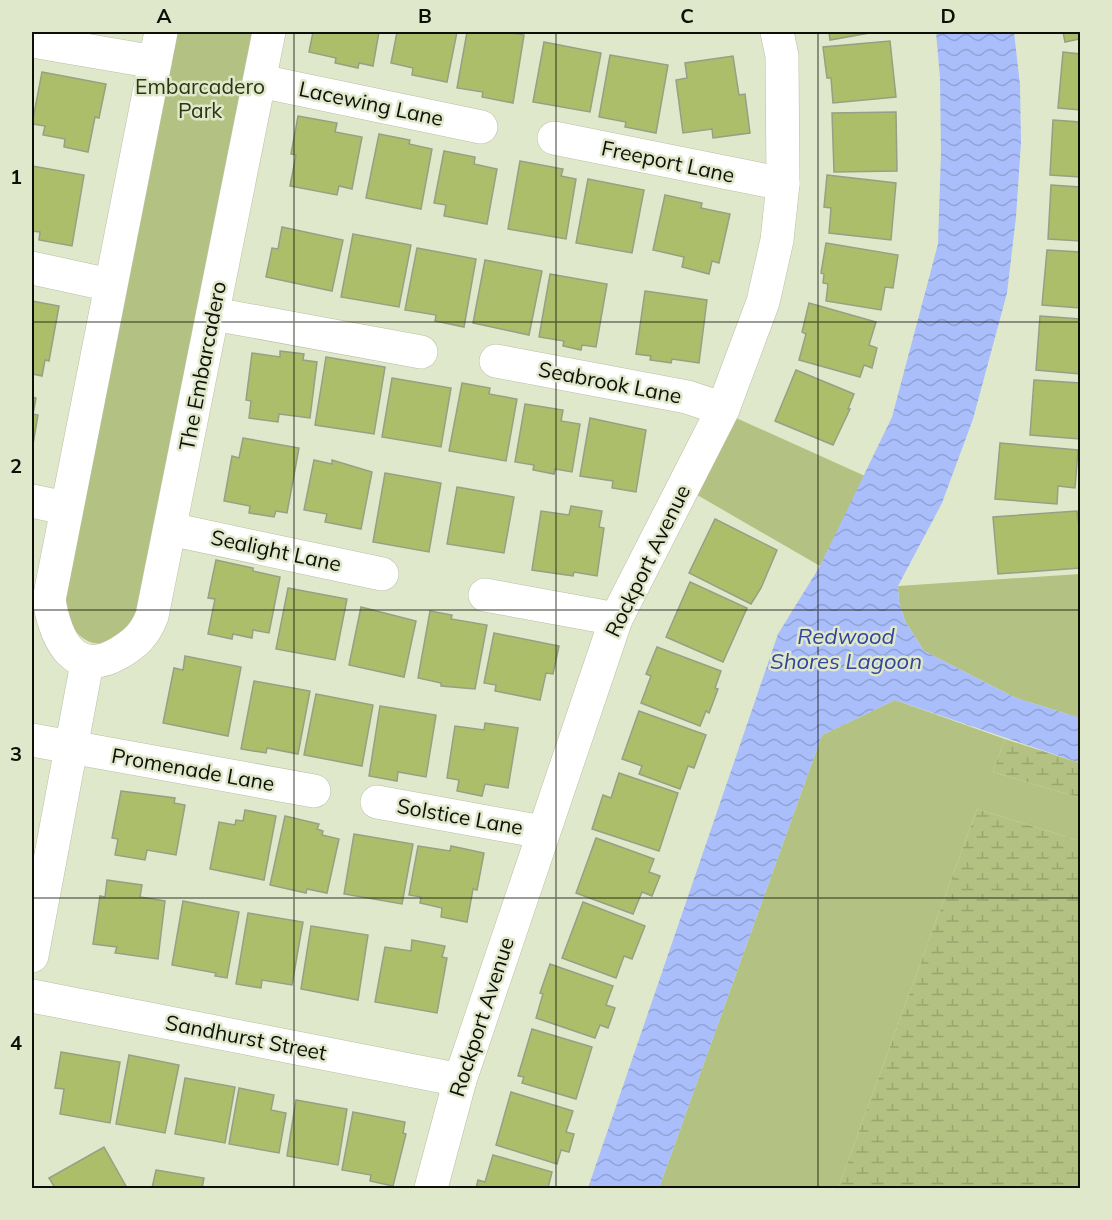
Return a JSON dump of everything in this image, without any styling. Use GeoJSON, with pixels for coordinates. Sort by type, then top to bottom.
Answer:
{"type":"FeatureCollection","features":[{"type":"Feature","properties":{"kind":"street","name":"The Embarcadero"},"geometry":{"type":"LineString","coordinates":[[87,663],[103,662],[144,634],[152,616],[269,32]]}},
{"type":"Feature","properties":{"kind":"street","name":"Rockport Avenue"},"geometry":{"type":"LineString","coordinates":[[431,1188],[460,1080],[543,832],[580,732],[616,619],[723,409],[763,302],[777,240],[783,184],[782,56],[777,32]]}},
{"type":"Feature","properties":{"kind":"street"},"geometry":{"type":"LineString","coordinates":[[32,41],[158,47],[65,508],[49,600],[53,623],[62,639],[74,654],[87,663],[32,956]]}},
{"type":"Feature","properties":{"kind":"street","name":"Lacewing Lane"},"geometry":{"type":"LineString","coordinates":[[260,81],[481,127]]}},
{"type":"Feature","properties":{"kind":"street","name":"Freeport Lane"},"geometry":{"type":"LineString","coordinates":[[554,138],[783,184]]}},
{"type":"Feature","properties":{"kind":"street"},"geometry":{"type":"LineString","coordinates":[[32,268],[110,285]]}},
{"type":"Feature","properties":{"kind":"street"},"geometry":{"type":"LineString","coordinates":[[214,314],[421,352]]}},
{"type":"Feature","properties":{"kind":"street","name":"Seabrook Lane"},"geometry":{"type":"LineString","coordinates":[[496,361],[687,398],[723,409]]}},
{"type":"Feature","properties":{"kind":"street"},"geometry":{"type":"LineString","coordinates":[[32,501],[65,508]]}},
{"type":"Feature","properties":{"kind":"street","name":"Sealight Lane"},"geometry":{"type":"LineString","coordinates":[[170,529],[382,574]]}},
{"type":"Feature","properties":{"kind":"street"},"geometry":{"type":"LineString","coordinates":[[485,595],[616,619]]}},
{"type":"Feature","properties":{"kind":"street","name":"Promenade Lane"},"geometry":{"type":"LineString","coordinates":[[32,740],[71,749],[314,791]]}},
{"type":"Feature","properties":{"kind":"street","name":"Solstice Lane"},"geometry":{"type":"LineString","coordinates":[[377,802],[543,832]]}},
{"type":"Feature","properties":{"kind":"street","name":"Sandhurst Street"},"geometry":{"type":"LineString","coordinates":[[32,996],[460,1080]]}},
{"type":"Feature","properties":{"kind":"green space","name":"Embarcadero Park"},"geometry":{"type":"Polygon","coordinates":[[[169,32],[258,32],[141,618],[107,641],[90,642],[72,628],[61,614],[169,32]]]}},
{"type":"Feature","properties":{"kind":"green space"},"geometry":{"type":"Polygon","coordinates":[[[734,417],[865,476],[820,566],[692,492],[734,417]]]}},
{"type":"Feature","properties":{"kind":"green space"},"geometry":{"type":"Polygon","coordinates":[[[1080,574],[1080,718],[1016,698],[924,651],[905,621],[899,602],[898,586],[1080,574]]]}},
{"type":"Feature","properties":{"kind":"green space"},"geometry":{"type":"Polygon","coordinates":[[[895,700],[1005,739],[993,772],[1080,798],[1080,841],[977,809],[838,1188],[659,1188],[822,735],[895,700]]]}},
{"type":"Feature","properties":{"kind":"green space"},"geometry":{"type":"Polygon","coordinates":[[[1005,739],[1080,763],[1080,798],[993,772],[1005,739]]]}},
{"type":"Feature","properties":{"kind":"green space"},"geometry":{"type":"Polygon","coordinates":[[[977,809],[1080,841],[1080,1188],[838,1188],[977,809]]]}},
{"type":"Feature","properties":{"kind":"water","name":"Redwood Shores Lagoon"},"geometry":{"type":"Polygon","coordinates":[[[936,32],[1014,32],[1020,85],[1021,142],[1016,217],[1007,293],[973,419],[942,503],[898,586],[899,602],[905,621],[924,651],[1016,698],[1080,718],[1080,763],[895,700],[822,735],[659,1188],[588,1188],[778,634],[820,566],[892,417],[938,244],[941,153],[940,78],[936,32]]]}},
{"type":"Feature","properties":{"kind":"building"},"geometry":{"type":"Polygon","coordinates":[[[313,32],[379,32],[373,66],[359,63],[358,68],[335,63],[336,58],[309,52],[313,32]]]}},
{"type":"Feature","properties":{"kind":"building"},"geometry":{"type":"Polygon","coordinates":[[[397,32],[457,32],[447,82],[412,75],[413,68],[391,63],[397,32]]]}},
{"type":"Feature","properties":{"kind":"building"},"geometry":{"type":"Polygon","coordinates":[[[467,32],[506,32],[524,35],[513,103],[482,97],[483,92],[457,88],[467,32]]]}},
{"type":"Feature","properties":{"kind":"building"},"geometry":{"type":"Polygon","coordinates":[[[829,32],[875,32],[830,40],[829,32]]]}},
{"type":"Feature","properties":{"kind":"building"},"geometry":{"type":"Polygon","coordinates":[[[1063,32],[1080,32],[1080,39],[1065,42],[1063,32]]]}},
{"type":"Feature","properties":{"kind":"building"},"geometry":{"type":"Polygon","coordinates":[[[890,41],[896,97],[833,103],[831,78],[827,78],[823,47],[890,41]]]}},
{"type":"Feature","properties":{"kind":"building"},"geometry":{"type":"Polygon","coordinates":[[[544,42],[601,53],[590,112],[533,102],[544,42]]]}},
{"type":"Feature","properties":{"kind":"building"},"geometry":{"type":"Polygon","coordinates":[[[1063,52],[1080,54],[1080,110],[1058,108],[1063,52]]]}},
{"type":"Feature","properties":{"kind":"building"},"geometry":{"type":"Polygon","coordinates":[[[610,55],[668,65],[656,133],[625,127],[626,122],[599,117],[610,55]]]}},
{"type":"Feature","properties":{"kind":"building"},"geometry":{"type":"Polygon","coordinates":[[[733,56],[739,95],[745,94],[750,133],[713,138],[712,129],[683,133],[676,80],[687,78],[685,63],[733,56]]]}},
{"type":"Feature","properties":{"kind":"building"},"geometry":{"type":"Polygon","coordinates":[[[42,72],[106,84],[99,118],[95,117],[88,152],[64,147],[65,139],[43,135],[45,126],[32,124],[42,72]]]}},
{"type":"Feature","properties":{"kind":"building"},"geometry":{"type":"Polygon","coordinates":[[[896,112],[897,171],[834,172],[832,113],[896,112]]]}},
{"type":"Feature","properties":{"kind":"building"},"geometry":{"type":"Polygon","coordinates":[[[298,116],[337,123],[335,132],[362,137],[352,189],[339,186],[337,195],[290,186],[296,155],[291,154],[298,116]]]}},
{"type":"Feature","properties":{"kind":"building"},"geometry":{"type":"Polygon","coordinates":[[[1053,120],[1080,122],[1080,177],[1050,175],[1053,120]]]}},
{"type":"Feature","properties":{"kind":"building"},"geometry":{"type":"Polygon","coordinates":[[[379,134],[410,140],[409,144],[432,149],[421,209],[366,198],[379,134]]]}},
{"type":"Feature","properties":{"kind":"building"},"geometry":{"type":"Polygon","coordinates":[[[444,151],[475,157],[474,164],[497,169],[487,224],[444,216],[446,205],[434,203],[444,151]]]}},
{"type":"Feature","properties":{"kind":"building"},"geometry":{"type":"Polygon","coordinates":[[[520,161],[563,169],[561,176],[576,179],[566,239],[508,229],[520,161]]]}},
{"type":"Feature","properties":{"kind":"building"},"geometry":{"type":"Polygon","coordinates":[[[32,166],[84,175],[72,246],[39,240],[40,232],[32,231],[32,166]]]}},
{"type":"Feature","properties":{"kind":"building"},"geometry":{"type":"Polygon","coordinates":[[[827,175],[896,183],[891,240],[829,233],[831,208],[824,207],[827,175]]]}},
{"type":"Feature","properties":{"kind":"building"},"geometry":{"type":"Polygon","coordinates":[[[588,179],[644,190],[632,253],[576,243],[588,179]]]}},
{"type":"Feature","properties":{"kind":"building"},"geometry":{"type":"Polygon","coordinates":[[[1051,185],[1080,187],[1080,241],[1048,239],[1051,185]]]}},
{"type":"Feature","properties":{"kind":"building"},"geometry":{"type":"Polygon","coordinates":[[[665,195],[702,203],[701,208],[730,214],[719,263],[712,261],[709,274],[682,267],[684,257],[653,250],[665,195]]]}},
{"type":"Feature","properties":{"kind":"building"},"geometry":{"type":"Polygon","coordinates":[[[282,227],[343,240],[332,291],[266,277],[272,248],[278,249],[282,227]]]}},
{"type":"Feature","properties":{"kind":"building"},"geometry":{"type":"Polygon","coordinates":[[[353,234],[411,245],[399,307],[341,297],[353,234]]]}},
{"type":"Feature","properties":{"kind":"building"},"geometry":{"type":"Polygon","coordinates":[[[826,243],[898,255],[893,288],[885,287],[881,310],[826,301],[828,284],[823,283],[824,274],[821,273],[826,243]]]}},
{"type":"Feature","properties":{"kind":"building"},"geometry":{"type":"Polygon","coordinates":[[[417,248],[476,259],[464,327],[435,321],[436,315],[405,310],[417,248]]]}},
{"type":"Feature","properties":{"kind":"building"},"geometry":{"type":"Polygon","coordinates":[[[1047,250],[1080,252],[1080,308],[1042,305],[1047,250]]]}},
{"type":"Feature","properties":{"kind":"building"},"geometry":{"type":"Polygon","coordinates":[[[485,260],[542,271],[529,335],[473,323],[485,260]]]}},
{"type":"Feature","properties":{"kind":"building"},"geometry":{"type":"Polygon","coordinates":[[[550,274],[607,284],[596,347],[582,345],[581,350],[563,346],[564,341],[539,337],[550,274]]]}},
{"type":"Feature","properties":{"kind":"building"},"geometry":{"type":"Polygon","coordinates":[[[645,291],[707,300],[699,363],[672,359],[671,363],[650,360],[651,356],[636,354],[645,291]]]}},
{"type":"Feature","properties":{"kind":"building"},"geometry":{"type":"Polygon","coordinates":[[[32,301],[59,306],[49,361],[45,360],[42,376],[32,374],[32,301]]]}},
{"type":"Feature","properties":{"kind":"building"},"geometry":{"type":"Polygon","coordinates":[[[809,303],[876,322],[869,345],[877,348],[872,368],[864,365],[860,377],[799,360],[806,334],[802,332],[809,303]]]}},
{"type":"Feature","properties":{"kind":"building"},"geometry":{"type":"Polygon","coordinates":[[[1040,316],[1080,319],[1080,374],[1036,370],[1040,316]]]}},
{"type":"Feature","properties":{"kind":"building"},"geometry":{"type":"Polygon","coordinates":[[[280,351],[304,354],[303,360],[317,362],[310,418],[279,414],[278,422],[249,418],[251,401],[246,400],[252,353],[280,357],[280,351]]]}},
{"type":"Feature","properties":{"kind":"building"},"geometry":{"type":"Polygon","coordinates":[[[326,357],[385,367],[374,434],[315,425],[326,357]]]}},
{"type":"Feature","properties":{"kind":"building"},"geometry":{"type":"Polygon","coordinates":[[[796,370],[854,394],[848,409],[850,409],[833,445],[775,421],[796,370]]]}},
{"type":"Feature","properties":{"kind":"building"},"geometry":{"type":"Polygon","coordinates":[[[392,378],[451,388],[441,447],[382,437],[392,378]]]}},
{"type":"Feature","properties":{"kind":"building"},"geometry":{"type":"Polygon","coordinates":[[[1034,380],[1080,383],[1080,439],[1030,435],[1034,380]]]}},
{"type":"Feature","properties":{"kind":"building"},"geometry":{"type":"Polygon","coordinates":[[[462,383],[490,388],[489,394],[517,399],[506,461],[449,451],[462,383]]]}},
{"type":"Feature","properties":{"kind":"building"},"geometry":{"type":"Polygon","coordinates":[[[32,397],[36,398],[33,414],[38,415],[32,450],[32,397]]]}},
{"type":"Feature","properties":{"kind":"building"},"geometry":{"type":"Polygon","coordinates":[[[525,404],[563,410],[561,421],[580,424],[572,472],[555,469],[554,474],[533,470],[534,465],[515,462],[525,404]]]}},
{"type":"Feature","properties":{"kind":"building"},"geometry":{"type":"Polygon","coordinates":[[[590,418],[646,430],[636,492],[612,488],[613,481],[580,476],[590,418]]]}},
{"type":"Feature","properties":{"kind":"building"},"geometry":{"type":"Polygon","coordinates":[[[243,438],[299,448],[287,513],[276,511],[274,517],[249,513],[250,506],[224,501],[232,456],[239,458],[243,438]]]}},
{"type":"Feature","properties":{"kind":"building"},"geometry":{"type":"Polygon","coordinates":[[[1000,443],[1078,450],[1075,488],[1058,486],[1057,504],[995,499],[1000,443]]]}},
{"type":"Feature","properties":{"kind":"building"},"geometry":{"type":"Polygon","coordinates":[[[314,460],[332,464],[332,460],[372,472],[361,529],[325,522],[327,514],[304,510],[314,460]]]}},
{"type":"Feature","properties":{"kind":"building"},"geometry":{"type":"Polygon","coordinates":[[[385,473],[441,483],[429,552],[373,542],[385,473]]]}},
{"type":"Feature","properties":{"kind":"building"},"geometry":{"type":"Polygon","coordinates":[[[457,487],[514,497],[504,553],[447,544],[457,487]]]}},
{"type":"Feature","properties":{"kind":"building"},"geometry":{"type":"Polygon","coordinates":[[[571,506],[602,511],[599,527],[604,528],[597,576],[574,572],[573,576],[532,570],[541,511],[569,515],[571,506]]]}},
{"type":"Feature","properties":{"kind":"building"},"geometry":{"type":"Polygon","coordinates":[[[1077,511],[1080,568],[998,574],[993,517],[1077,511]]]}},
{"type":"Feature","properties":{"kind":"building"},"geometry":{"type":"Polygon","coordinates":[[[715,519],[777,550],[761,588],[751,604],[689,573],[715,519]]]}},
{"type":"Feature","properties":{"kind":"building"},"geometry":{"type":"Polygon","coordinates":[[[216,560],[280,577],[269,633],[253,630],[252,638],[233,634],[232,639],[208,634],[215,599],[208,598],[216,560]]]}},
{"type":"Feature","properties":{"kind":"building"},"geometry":{"type":"Polygon","coordinates":[[[690,582],[747,608],[723,662],[666,637],[690,582]]]}},
{"type":"Feature","properties":{"kind":"building"},"geometry":{"type":"Polygon","coordinates":[[[288,588],[347,599],[335,660],[276,649],[288,588]]]}},
{"type":"Feature","properties":{"kind":"building"},"geometry":{"type":"Polygon","coordinates":[[[361,607],[416,621],[404,677],[349,665],[361,607]]]}},
{"type":"Feature","properties":{"kind":"building"},"geometry":{"type":"Polygon","coordinates":[[[430,611],[452,615],[451,619],[487,625],[475,689],[441,686],[441,683],[418,678],[430,611]]]}},
{"type":"Feature","properties":{"kind":"building"},"geometry":{"type":"Polygon","coordinates":[[[494,633],[559,646],[553,674],[546,673],[540,700],[495,691],[496,685],[484,683],[494,633]]]}},
{"type":"Feature","properties":{"kind":"building"},"geometry":{"type":"Polygon","coordinates":[[[657,647],[721,671],[715,688],[718,689],[709,713],[706,711],[700,726],[641,703],[651,676],[646,674],[657,647]]]}},
{"type":"Feature","properties":{"kind":"building"},"geometry":{"type":"Polygon","coordinates":[[[185,656],[241,667],[228,736],[163,723],[174,668],[183,670],[185,656]]]}},
{"type":"Feature","properties":{"kind":"building"},"geometry":{"type":"Polygon","coordinates":[[[254,681],[310,691],[298,754],[267,748],[266,753],[241,749],[254,681]]]}},
{"type":"Feature","properties":{"kind":"building"},"geometry":{"type":"Polygon","coordinates":[[[316,694],[373,705],[362,766],[304,755],[316,694]]]}},
{"type":"Feature","properties":{"kind":"building"},"geometry":{"type":"Polygon","coordinates":[[[380,706],[436,715],[426,777],[398,772],[397,781],[369,776],[380,706]]]}},
{"type":"Feature","properties":{"kind":"building"},"geometry":{"type":"Polygon","coordinates":[[[639,711],[706,735],[694,768],[688,766],[680,789],[639,774],[642,766],[622,759],[639,711]]]}},
{"type":"Feature","properties":{"kind":"building"},"geometry":{"type":"Polygon","coordinates":[[[485,723],[518,728],[508,788],[485,784],[482,796],[457,791],[459,780],[447,778],[455,726],[484,730],[485,723]]]}},
{"type":"Feature","properties":{"kind":"building"},"geometry":{"type":"Polygon","coordinates":[[[619,773],[678,793],[659,851],[592,829],[603,795],[611,798],[619,773]]]}},
{"type":"Feature","properties":{"kind":"building"},"geometry":{"type":"Polygon","coordinates":[[[121,791],[175,798],[174,803],[185,805],[176,855],[147,850],[145,860],[115,855],[118,839],[112,838],[121,791]]]}},
{"type":"Feature","properties":{"kind":"building"},"geometry":{"type":"Polygon","coordinates":[[[245,810],[276,816],[264,880],[210,869],[219,822],[235,825],[236,820],[243,821],[245,810]]]}},
{"type":"Feature","properties":{"kind":"building"},"geometry":{"type":"Polygon","coordinates":[[[285,816],[319,824],[317,829],[323,831],[322,835],[339,839],[327,893],[307,889],[306,893],[270,885],[285,816]]]}},
{"type":"Feature","properties":{"kind":"building"},"geometry":{"type":"Polygon","coordinates":[[[354,834],[413,844],[402,904],[344,894],[354,834]]]}},
{"type":"Feature","properties":{"kind":"building"},"geometry":{"type":"Polygon","coordinates":[[[596,838],[654,859],[649,872],[660,876],[652,896],[642,892],[633,914],[576,893],[596,838]]]}},
{"type":"Feature","properties":{"kind":"building"},"geometry":{"type":"Polygon","coordinates":[[[418,846],[450,851],[451,846],[484,853],[477,890],[473,889],[467,922],[441,917],[442,908],[420,903],[421,897],[409,895],[418,846]]]}},
{"type":"Feature","properties":{"kind":"building"},"geometry":{"type":"Polygon","coordinates":[[[107,880],[142,885],[140,897],[165,901],[158,959],[115,953],[117,947],[93,944],[100,896],[105,897],[107,880]]]}},
{"type":"Feature","properties":{"kind":"building"},"geometry":{"type":"Polygon","coordinates":[[[183,901],[239,912],[227,978],[215,976],[216,973],[172,965],[183,901]]]}},
{"type":"Feature","properties":{"kind":"building"},"geometry":{"type":"Polygon","coordinates":[[[583,902],[645,926],[632,959],[624,956],[616,978],[562,958],[583,902]]]}},
{"type":"Feature","properties":{"kind":"building"},"geometry":{"type":"Polygon","coordinates":[[[248,913],[303,922],[292,985],[262,980],[261,988],[236,984],[248,913]]]}},
{"type":"Feature","properties":{"kind":"building"},"geometry":{"type":"Polygon","coordinates":[[[311,926],[368,935],[358,1000],[301,989],[311,926]]]}},
{"type":"Feature","properties":{"kind":"building"},"geometry":{"type":"Polygon","coordinates":[[[412,940],[445,946],[442,957],[447,958],[437,1013],[375,1002],[385,947],[411,951],[412,940]]]}},
{"type":"Feature","properties":{"kind":"building"},"geometry":{"type":"Polygon","coordinates":[[[550,964],[613,986],[606,1005],[615,1008],[608,1028],[600,1025],[595,1038],[536,1018],[543,994],[540,993],[550,964]]]}},
{"type":"Feature","properties":{"kind":"building"},"geometry":{"type":"Polygon","coordinates":[[[532,1029],[592,1047],[576,1099],[522,1083],[524,1077],[518,1076],[532,1029]]]}},
{"type":"Feature","properties":{"kind":"building"},"geometry":{"type":"Polygon","coordinates":[[[61,1052],[120,1062],[110,1123],[60,1114],[64,1089],[55,1088],[61,1052]]]}},
{"type":"Feature","properties":{"kind":"building"},"geometry":{"type":"Polygon","coordinates":[[[129,1055],[179,1065],[165,1133],[116,1124],[129,1055]]]}},
{"type":"Feature","properties":{"kind":"building"},"geometry":{"type":"Polygon","coordinates":[[[185,1078],[235,1087],[225,1143],[175,1134],[185,1078]]]}},
{"type":"Feature","properties":{"kind":"building"},"geometry":{"type":"Polygon","coordinates":[[[239,1088],[274,1095],[271,1110],[286,1113],[279,1153],[229,1144],[239,1088]]]}},
{"type":"Feature","properties":{"kind":"building"},"geometry":{"type":"Polygon","coordinates":[[[511,1092],[573,1111],[566,1132],[574,1134],[569,1152],[561,1150],[557,1164],[496,1145],[511,1092]]]}},
{"type":"Feature","properties":{"kind":"building"},"geometry":{"type":"Polygon","coordinates":[[[296,1100],[347,1109],[338,1165],[287,1156],[296,1100]]]}},
{"type":"Feature","properties":{"kind":"building"},"geometry":{"type":"Polygon","coordinates":[[[353,1112],[405,1122],[403,1133],[406,1134],[393,1186],[370,1181],[371,1175],[342,1170],[353,1112]]]}},
{"type":"Feature","properties":{"kind":"building"},"geometry":{"type":"Polygon","coordinates":[[[104,1147],[127,1188],[55,1188],[49,1178],[104,1147]]]}},
{"type":"Feature","properties":{"kind":"building"},"geometry":{"type":"Polygon","coordinates":[[[493,1155],[552,1172],[548,1188],[476,1188],[478,1180],[485,1182],[493,1155]]]}},
{"type":"Feature","properties":{"kind":"building"},"geometry":{"type":"Polygon","coordinates":[[[156,1170],[204,1178],[202,1188],[152,1188],[156,1170]]]}}]}
